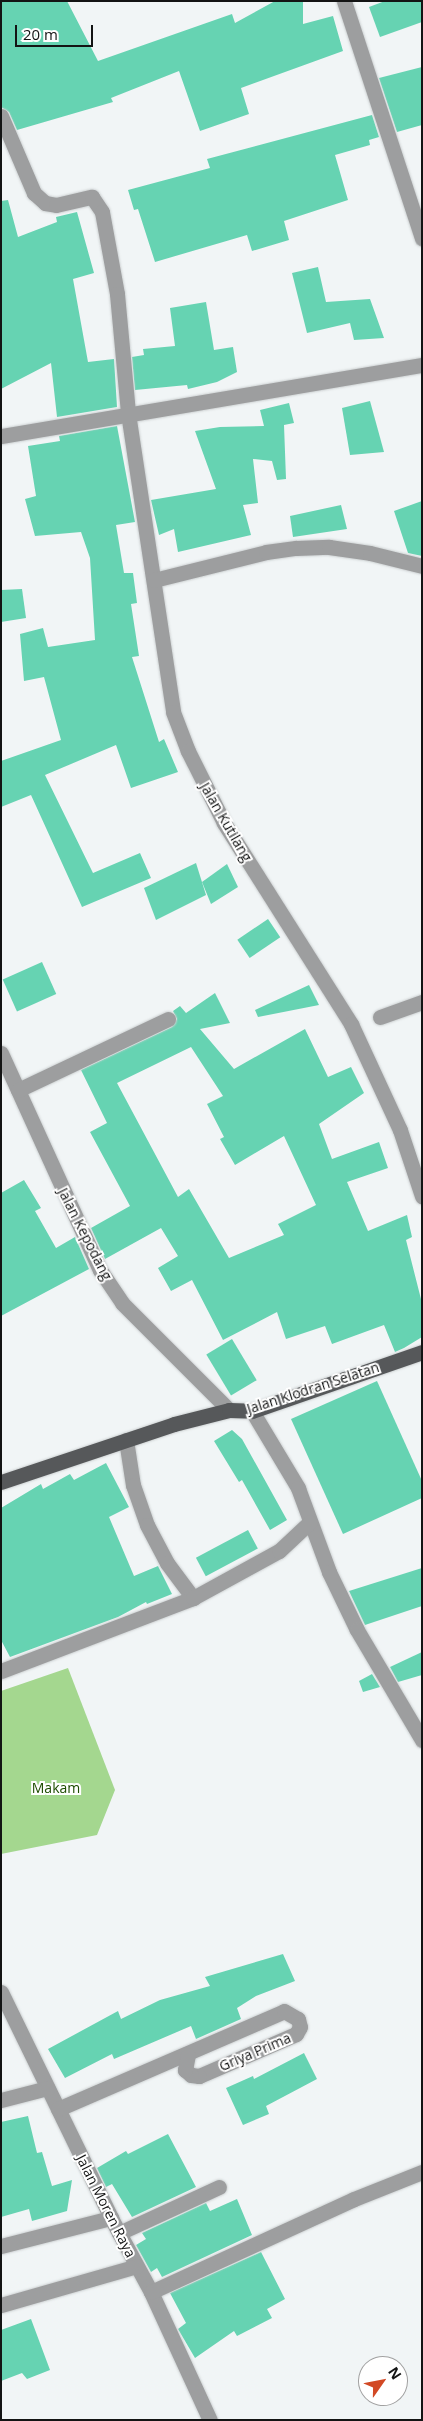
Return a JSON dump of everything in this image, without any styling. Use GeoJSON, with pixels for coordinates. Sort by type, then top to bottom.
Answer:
{"type":"FeatureCollection","features":[{"type":"Feature","properties":{"kind":"main road","name":"Jalan Klodran Selatan"},"geometry":{"type":"LineString","coordinates":[[1,1482],[174,1424],[229,1410],[252,1411],[422,1352]]}},
{"type":"Feature","properties":{"kind":"street"},"geometry":{"type":"LineString","coordinates":[[344,1],[422,238]]}},
{"type":"Feature","properties":{"kind":"street"},"geometry":{"type":"LineString","coordinates":[[1,116],[7,140]]}},
{"type":"Feature","properties":{"kind":"street","name":"Jalan Kutilang"},"geometry":{"type":"LineString","coordinates":[[7,140],[34,193],[45,203],[56,205],[92,197],[95,198],[102,212],[117,294],[128,413],[173,712],[188,751],[224,823],[351,1024],[400,1130],[422,1196]]}},
{"type":"Feature","properties":{"kind":"street"},"geometry":{"type":"LineString","coordinates":[[1,436],[128,413],[422,365]]}},
{"type":"Feature","properties":{"kind":"street"},"geometry":{"type":"LineString","coordinates":[[154,580],[266,552],[296,548],[329,547],[370,552],[422,566]]}},
{"type":"Feature","properties":{"kind":"street"},"geometry":{"type":"LineString","coordinates":[[380,1017],[422,1002]]}},
{"type":"Feature","properties":{"kind":"street"},"geometry":{"type":"LineString","coordinates":[[18,1090],[168,1019]]}},
{"type":"Feature","properties":{"kind":"street","name":"Jalan Kepodang"},"geometry":{"type":"LineString","coordinates":[[1,1053],[82,1234],[106,1278],[122,1303],[229,1410]]}},
{"type":"Feature","properties":{"kind":"street"},"geometry":{"type":"LineString","coordinates":[[252,1411],[298,1488],[305,1527],[357,1630],[422,1740]]}},
{"type":"Feature","properties":{"kind":"street"},"geometry":{"type":"LineString","coordinates":[[126,1440],[133,1485],[146,1524],[167,1563],[192,1598]]}},
{"type":"Feature","properties":{"kind":"street"},"geometry":{"type":"LineString","coordinates":[[1,1671],[192,1598],[279,1551],[305,1527]]}},
{"type":"Feature","properties":{"kind":"street","name":"Jalan Moren Raya"},"geometry":{"type":"LineString","coordinates":[[2,1998],[111,2218],[151,2292],[210,2420]]}},
{"type":"Feature","properties":{"kind":"street","name":"Griya Prima"},"geometry":{"type":"LineString","coordinates":[[58,2109],[188,2055],[284,2012],[298,2019],[296,2034],[199,2076],[191,2075],[185,2070],[188,2055]]}},
{"type":"Feature","properties":{"kind":"street"},"geometry":{"type":"LineString","coordinates":[[1,2100],[47,2088]]}},
{"type":"Feature","properties":{"kind":"street"},"geometry":{"type":"LineString","coordinates":[[151,2292],[354,2199],[422,2172]]}},
{"type":"Feature","properties":{"kind":"street"},"geometry":{"type":"LineString","coordinates":[[119,2233],[219,2187]]}},
{"type":"Feature","properties":{"kind":"street"},"geometry":{"type":"LineString","coordinates":[[1,2246],[111,2218]]}},
{"type":"Feature","properties":{"kind":"street"},"geometry":{"type":"LineString","coordinates":[[1,2305],[137,2266]]}},
{"type":"Feature","properties":{"kind":"green space","name":"Makam"},"geometry":{"type":"Polygon","coordinates":[[[68,1668],[115,1790],[97,1835],[1,1854],[1,1691],[68,1668]]]}},
{"type":"Feature","properties":{"kind":"building"},"geometry":{"type":"Polygon","coordinates":[[[1,1],[67,1],[98,61],[232,14],[235,23],[275,1],[303,1],[303,24],[333,16],[343,51],[241,88],[249,114],[200,131],[179,71],[111,98],[113,102],[17,130],[9,112],[1,107],[1,1]]]}},
{"type":"Feature","properties":{"kind":"building"},"geometry":{"type":"Polygon","coordinates":[[[385,1],[422,1],[422,22],[380,37],[369,7],[385,1]]]}},
{"type":"Feature","properties":{"kind":"building"},"geometry":{"type":"Polygon","coordinates":[[[422,67],[422,125],[397,132],[379,78],[422,67]]]}},
{"type":"Feature","properties":{"kind":"building"},"geometry":{"type":"Polygon","coordinates":[[[372,115],[379,137],[369,140],[370,145],[335,155],[348,200],[284,221],[289,240],[252,251],[247,235],[155,262],[138,209],[134,210],[128,190],[210,168],[207,159],[372,115]]]}},
{"type":"Feature","properties":{"kind":"building"},"geometry":{"type":"Polygon","coordinates":[[[8,200],[18,237],[57,222],[56,217],[77,212],[94,273],[73,279],[88,362],[114,359],[117,407],[57,417],[51,363],[1,389],[1,201],[8,200]]]}},
{"type":"Feature","properties":{"kind":"building"},"geometry":{"type":"Polygon","coordinates":[[[318,267],[326,302],[370,299],[384,338],[354,340],[350,323],[307,333],[292,273],[318,267]]]}},
{"type":"Feature","properties":{"kind":"building"},"geometry":{"type":"Polygon","coordinates":[[[206,302],[214,350],[233,347],[237,372],[217,382],[188,389],[187,385],[135,390],[132,357],[144,355],[143,349],[175,346],[170,308],[206,302]]]}},
{"type":"Feature","properties":{"kind":"building"},"geometry":{"type":"Polygon","coordinates":[[[370,401],[384,452],[350,455],[342,408],[370,401]]]}},
{"type":"Feature","properties":{"kind":"building"},"geometry":{"type":"Polygon","coordinates":[[[289,403],[294,423],[284,425],[286,479],[277,480],[272,461],[253,459],[258,503],[243,505],[251,535],[178,552],[174,529],[159,535],[151,500],[216,489],[195,431],[220,427],[264,426],[260,410],[289,403]]]}},
{"type":"Feature","properties":{"kind":"building"},"geometry":{"type":"Polygon","coordinates":[[[117,426],[135,522],[116,525],[124,573],[133,573],[137,603],[131,604],[139,656],[132,657],[159,742],[164,739],[178,772],[131,788],[116,745],[45,775],[93,873],[140,853],[151,878],[82,907],[31,795],[1,807],[1,761],[61,740],[44,677],[24,681],[20,634],[43,628],[48,647],[95,640],[90,558],[81,532],[35,536],[25,499],[36,496],[28,446],[60,441],[59,436],[117,426]]]}},
{"type":"Feature","properties":{"kind":"building"},"geometry":{"type":"Polygon","coordinates":[[[422,501],[422,556],[408,553],[394,511],[422,501]]]}},
{"type":"Feature","properties":{"kind":"building"},"geometry":{"type":"Polygon","coordinates":[[[341,505],[347,529],[293,537],[290,516],[341,505]]]}},
{"type":"Feature","properties":{"kind":"building"},"geometry":{"type":"Polygon","coordinates":[[[22,589],[26,618],[1,622],[1,590],[22,589]]]}},
{"type":"Feature","properties":{"kind":"building"},"geometry":{"type":"Polygon","coordinates":[[[196,863],[206,895],[156,920],[144,888],[196,863]]]}},
{"type":"Feature","properties":{"kind":"building"},"geometry":{"type":"Polygon","coordinates":[[[227,864],[238,887],[211,904],[202,882],[227,864]]]}},
{"type":"Feature","properties":{"kind":"building"},"geometry":{"type":"Polygon","coordinates":[[[268,919],[280,937],[250,958],[237,940],[268,919]]]}},
{"type":"Feature","properties":{"kind":"building"},"geometry":{"type":"Polygon","coordinates":[[[42,962],[56,994],[17,1011],[3,979],[42,962]]]}},
{"type":"Feature","properties":{"kind":"building"},"geometry":{"type":"Polygon","coordinates":[[[309,985],[319,1005],[258,1017],[255,1010],[309,985]]]}},
{"type":"Feature","properties":{"kind":"building"},"geometry":{"type":"Polygon","coordinates":[[[215,993],[230,1023],[200,1029],[234,1069],[305,1029],[328,1077],[351,1067],[364,1093],[319,1124],[332,1159],[379,1142],[388,1168],[347,1182],[368,1231],[407,1215],[412,1237],[406,1240],[422,1303],[422,1337],[395,1352],[384,1325],[332,1344],[325,1326],[286,1339],[277,1312],[223,1340],[192,1280],[171,1291],[158,1268],[178,1256],[161,1228],[105,1259],[91,1228],[130,1206],[90,1132],[107,1123],[81,1070],[172,1027],[177,1019],[173,1011],[180,1006],[186,1013],[215,993]],[[191,1047],[117,1083],[178,1197],[189,1189],[229,1258],[284,1235],[278,1224],[316,1205],[284,1136],[235,1165],[220,1139],[224,1137],[207,1104],[223,1096],[191,1047]]]}},
{"type":"Feature","properties":{"kind":"building"},"geometry":{"type":"Polygon","coordinates":[[[24,1180],[41,1208],[35,1211],[56,1248],[75,1237],[89,1269],[1,1316],[1,1193],[24,1180]]]}},
{"type":"Feature","properties":{"kind":"building"},"geometry":{"type":"Polygon","coordinates":[[[232,1339],[257,1380],[231,1396],[206,1354],[232,1339]]]}},
{"type":"Feature","properties":{"kind":"building"},"geometry":{"type":"Polygon","coordinates":[[[377,1381],[422,1481],[422,1498],[343,1534],[291,1419],[377,1381]]]}},
{"type":"Feature","properties":{"kind":"building"},"geometry":{"type":"Polygon","coordinates":[[[232,1430],[242,1439],[287,1520],[270,1530],[242,1480],[239,1482],[214,1441],[232,1430]]]}},
{"type":"Feature","properties":{"kind":"building"},"geometry":{"type":"Polygon","coordinates":[[[106,1463],[129,1507],[109,1517],[134,1576],[158,1566],[172,1594],[147,1604],[146,1602],[118,1617],[10,1657],[1,1640],[1,1508],[41,1484],[43,1489],[70,1474],[74,1480],[106,1463]]]}},
{"type":"Feature","properties":{"kind":"building"},"geometry":{"type":"Polygon","coordinates":[[[248,1530],[258,1549],[206,1576],[196,1558],[248,1530]]]}},
{"type":"Feature","properties":{"kind":"building"},"geometry":{"type":"Polygon","coordinates":[[[422,1568],[422,1606],[365,1625],[349,1591],[422,1568]]]}},
{"type":"Feature","properties":{"kind":"building"},"geometry":{"type":"Polygon","coordinates":[[[422,1652],[422,1675],[398,1682],[390,1667],[422,1652]]]}},
{"type":"Feature","properties":{"kind":"building"},"geometry":{"type":"Polygon","coordinates":[[[372,1674],[380,1687],[363,1692],[359,1681],[372,1674]]]}},
{"type":"Feature","properties":{"kind":"building"},"geometry":{"type":"Polygon","coordinates":[[[283,1954],[295,1981],[256,1996],[237,2008],[241,2019],[196,2039],[191,2026],[114,2059],[112,2054],[65,2078],[48,2049],[118,2011],[121,2019],[160,2000],[210,1986],[205,1977],[283,1954]]]}},
{"type":"Feature","properties":{"kind":"building"},"geometry":{"type":"Polygon","coordinates":[[[304,2053],[317,2079],[266,2106],[269,2114],[243,2125],[226,2088],[253,2076],[254,2079],[304,2053]]]}},
{"type":"Feature","properties":{"kind":"building"},"geometry":{"type":"Polygon","coordinates":[[[28,2116],[37,2153],[42,2152],[52,2186],[72,2180],[67,2211],[32,2221],[29,2209],[1,2217],[1,2122],[28,2116]]]}},
{"type":"Feature","properties":{"kind":"building"},"geometry":{"type":"Polygon","coordinates":[[[168,2134],[196,2187],[132,2217],[112,2184],[106,2187],[97,2168],[126,2151],[128,2154],[168,2134]]]}},
{"type":"Feature","properties":{"kind":"building"},"geometry":{"type":"Polygon","coordinates":[[[237,2199],[252,2235],[162,2277],[157,2268],[151,2272],[136,2245],[146,2239],[142,2233],[206,2203],[210,2211],[237,2199]]]}},
{"type":"Feature","properties":{"kind":"building"},"geometry":{"type":"Polygon","coordinates":[[[261,2252],[285,2299],[267,2309],[272,2318],[237,2336],[234,2331],[195,2358],[178,2329],[186,2323],[170,2293],[261,2252]]]}},
{"type":"Feature","properties":{"kind":"building"},"geometry":{"type":"Polygon","coordinates":[[[31,2319],[50,2370],[27,2379],[22,2373],[1,2381],[1,2330],[31,2319]]]}}]}
